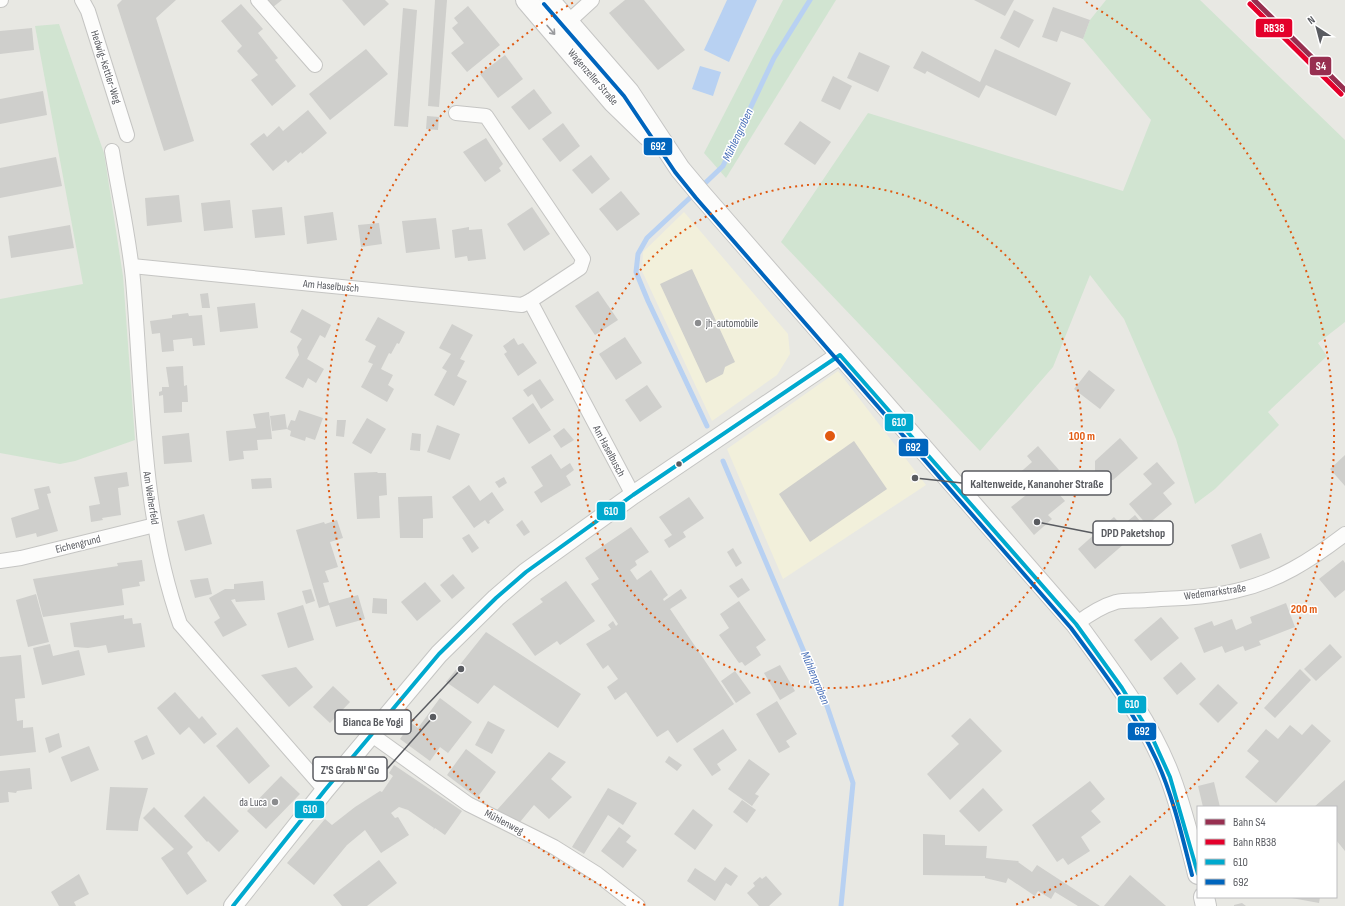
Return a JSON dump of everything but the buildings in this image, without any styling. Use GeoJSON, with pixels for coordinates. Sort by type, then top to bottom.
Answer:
{"type":"FeatureCollection","features":[{"type":"Feature","properties":{"kind":"main road","name":"Wagenzeller Straße"},"geometry":{"type":"LineString","coordinates":[[526,0],[613,102],[680,168]]}},
{"type":"Feature","properties":{"kind":"main road","name":"Wagenzeller Straße"},"geometry":{"type":"LineString","coordinates":[[549,0],[629,92],[680,168],[698,190],[840,355],[1076,624],[1122,688],[1151,735],[1170,777],[1197,871]]}},
{"type":"Feature","properties":{"kind":"street","name":"Hedwig-Kettler-Weg"},"geometry":{"type":"LineString","coordinates":[[82,0],[88,11],[127,135]]}},
{"type":"Feature","properties":{"kind":"street"},"geometry":{"type":"LineString","coordinates":[[258,0],[315,65]]}},
{"type":"Feature","properties":{"kind":"street"},"geometry":{"type":"LineString","coordinates":[[568,22],[592,0]]}},
{"type":"Feature","properties":{"kind":"street","name":"Am Haselbusch"},"geometry":{"type":"LineString","coordinates":[[132,266],[522,305],[580,268],[582,260],[486,116],[456,113]]}},
{"type":"Feature","properties":{"kind":"street","name":"Am Weiherfeld"},"geometry":{"type":"LineString","coordinates":[[112,151],[132,266],[142,430],[148,482],[155,525],[172,601],[180,624],[325,790]]}},
{"type":"Feature","properties":{"kind":"street","name":"Am Haselbusch"},"geometry":{"type":"LineString","coordinates":[[530,301],[632,495]]}},
{"type":"Feature","properties":{"kind":"street"},"geometry":{"type":"LineString","coordinates":[[233,906],[325,790],[439,654],[496,598],[526,572],[632,495],[840,355]]}},
{"type":"Feature","properties":{"kind":"street","name":"Eichengrund"},"geometry":{"type":"LineString","coordinates":[[0,561],[21,558],[155,525]]}},
{"type":"Feature","properties":{"kind":"street","name":"Wedemarkstraße"},"geometry":{"type":"LineString","coordinates":[[1076,624],[1088,615],[1116,602],[1205,596],[1233,592],[1262,585],[1289,572],[1320,553],[1345,534]]}},
{"type":"Feature","properties":{"kind":"street","name":"Mühlenweg"},"geometry":{"type":"LineString","coordinates":[[372,735],[468,804],[554,847],[597,874],[638,906]]}},
{"type":"Feature","properties":{"kind":"shaded area"},"geometry":{"type":"Polygon","coordinates":[[[684,212],[788,334],[790,354],[777,375],[712,421],[642,271],[643,252],[684,212]]]}},
{"type":"Feature","properties":{"kind":"shaded area"},"geometry":{"type":"Polygon","coordinates":[[[838,371],[926,485],[783,579],[727,449],[838,371]]]}},
{"type":"Feature","properties":{"kind":"green space"},"geometry":{"type":"Polygon","coordinates":[[[783,0],[836,0],[726,178],[704,153],[783,0]]]}},
{"type":"Feature","properties":{"kind":"green space"},"geometry":{"type":"Polygon","coordinates":[[[1106,0],[1200,0],[1345,140],[1345,322],[1318,343],[1327,356],[1268,412],[1279,425],[1215,489],[1195,504],[1176,439],[1124,319],[1090,275],[1053,367],[980,451],[781,242],[868,113],[1123,191],[1151,120],[1083,39],[1090,20],[1106,0]]]}},
{"type":"Feature","properties":{"kind":"green space"},"geometry":{"type":"Polygon","coordinates":[[[59,24],[104,153],[123,276],[135,440],[75,461],[60,464],[0,453],[0,299],[83,284],[35,26],[59,24]]]}},
{"type":"Feature","properties":{"kind":"water"},"geometry":{"type":"Polygon","coordinates":[[[727,0],[757,0],[729,62],[704,50],[727,0]]]}},
{"type":"Feature","properties":{"kind":"water"},"geometry":{"type":"Polygon","coordinates":[[[700,66],[721,72],[713,96],[692,89],[700,66]]]}},
{"type":"Feature","properties":{"kind":"waterway","name":"Mühlengraben"},"geometry":{"type":"LineString","coordinates":[[700,188],[723,166],[774,58],[810,0]]}},
{"type":"Feature","properties":{"kind":"waterway","name":"Mühlengraben"},"geometry":{"type":"LineString","coordinates":[[694,194],[647,238],[638,254],[636,272],[648,301],[707,426]]}},
{"type":"Feature","properties":{"kind":"waterway","name":"Mühlengraben"},"geometry":{"type":"LineString","coordinates":[[723,461],[827,706],[853,783],[841,906]]}},
{"type":"Feature","properties":{"kind":"rail line","name":"S4"},"geometry":{"type":"LineString","coordinates":[[1254,0],[1345,90]]}},
{"type":"Feature","properties":{"kind":"rail line","name":"RB38"},"geometry":{"type":"LineString","coordinates":[[1250,4],[1341,94]]}},
{"type":"Feature","properties":{"kind":"transit line","name":"692"},"geometry":{"type":"LineString","coordinates":[[544,4],[624,96],[675,172],[696,198],[1071,628],[1106,675],[1138,724],[1156,759],[1172,802],[1192,875]]}},
{"type":"Feature","properties":{"kind":"transit line","name":"610"},"geometry":{"type":"LineString","coordinates":[[233,906],[325,790],[439,654],[496,598],[526,572],[633,495],[840,355],[1076,624],[1122,688],[1151,735],[1170,777],[1197,871]]}},
{"type":"Feature","properties":{"kind":"place","name":"jh-automobile"},"geometry":{"type":"Point","coordinates":[698,323]}},
{"type":"Feature","properties":{"kind":"place","name":"Kaltenweide, Kananoher Straße"},"geometry":{"type":"Point","coordinates":[915,478]}},
{"type":"Feature","properties":{"kind":"place","name":"DPD Paketshop"},"geometry":{"type":"Point","coordinates":[1037,522]}},
{"type":"Feature","properties":{"kind":"place","name":"Bianca Be Yogi"},"geometry":{"type":"Point","coordinates":[461,669]}},
{"type":"Feature","properties":{"kind":"place","name":"Z'S Grab N' Go"},"geometry":{"type":"Point","coordinates":[433,717]}},
{"type":"Feature","properties":{"kind":"place","name":"da Luca"},"geometry":{"type":"Point","coordinates":[275,802]}}]}
